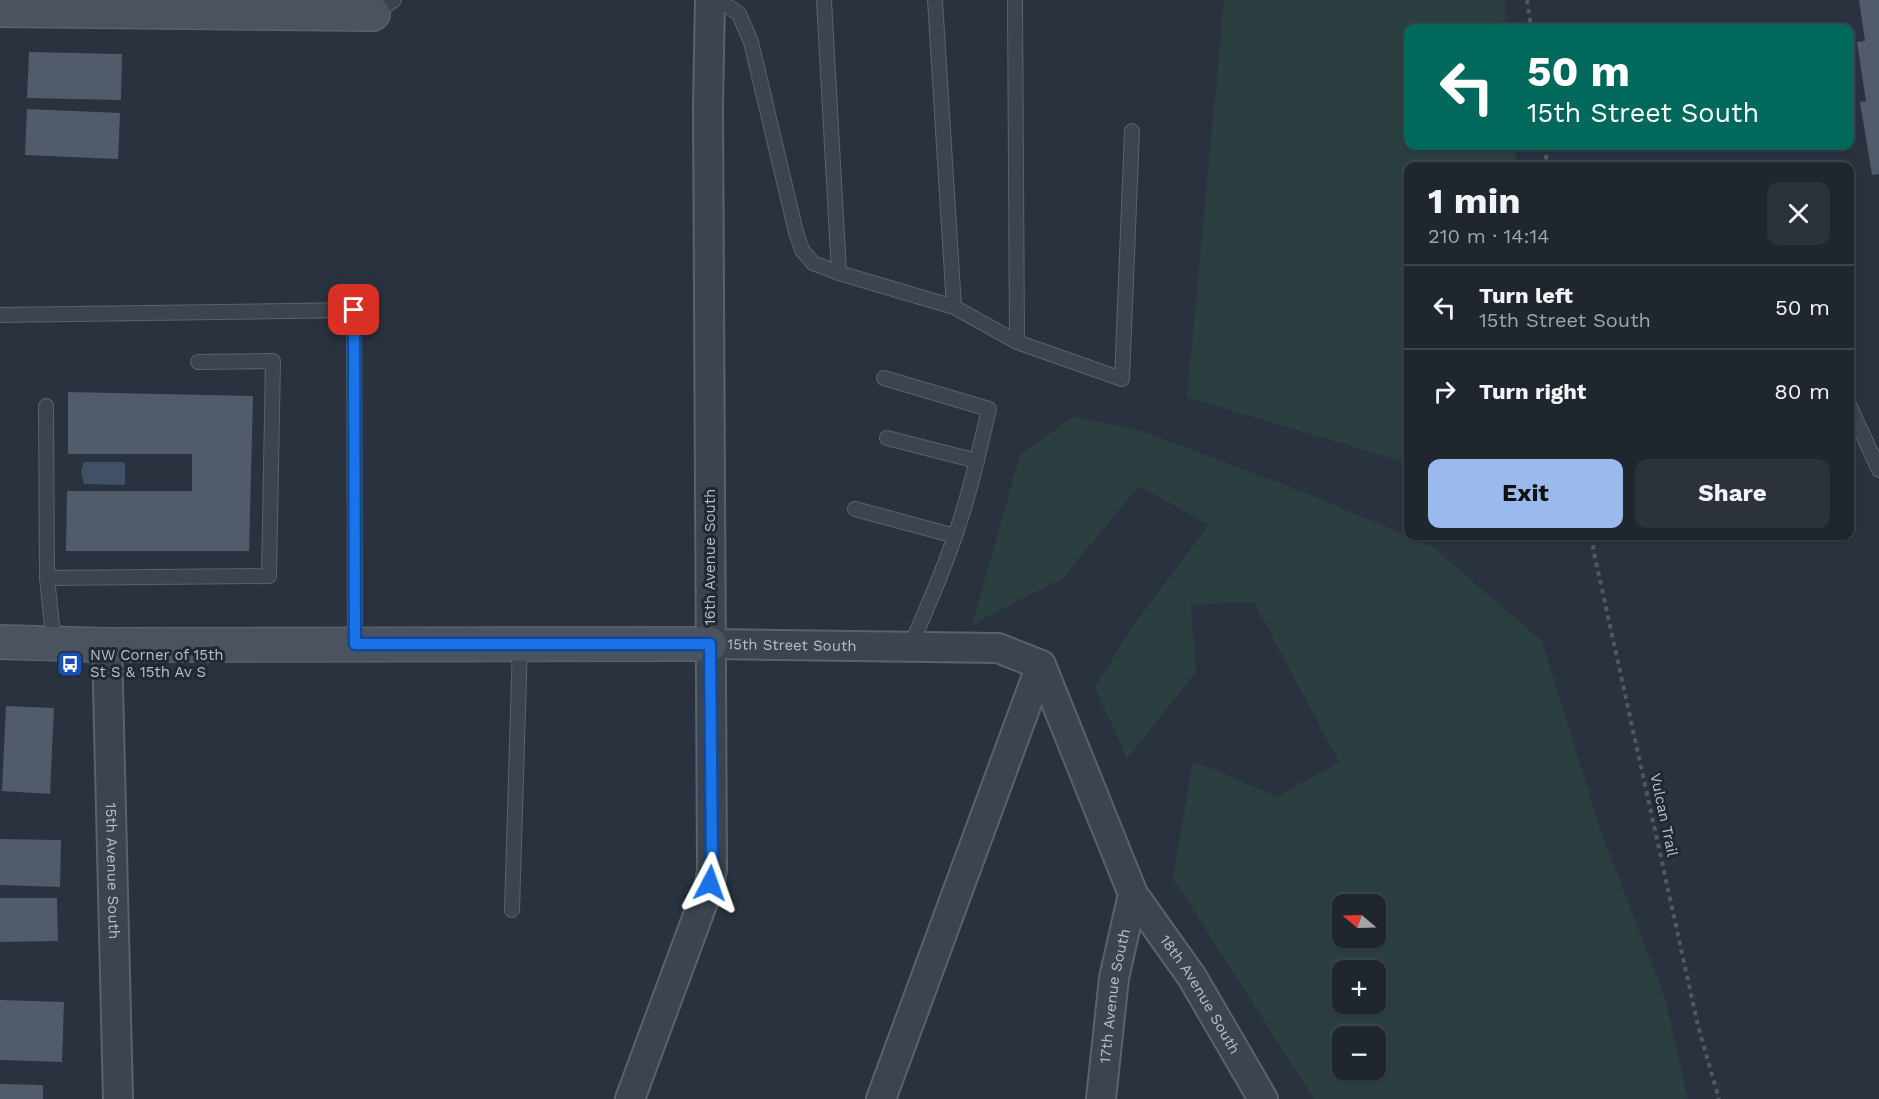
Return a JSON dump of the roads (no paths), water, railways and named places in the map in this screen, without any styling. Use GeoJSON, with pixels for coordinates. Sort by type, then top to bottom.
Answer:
{"type":"FeatureCollection","features":[{"type":"Feature","properties":{"kind":"street","name":"16th Avenue South"},"geometry":{"type":"LineString","coordinates":[[630,1099],[710,883],[712,869],[708,105],[710,0]]}},
{"type":"Feature","properties":{"kind":"street"},"geometry":{"type":"LineString","coordinates":[[0,10],[383,7]]}},
{"type":"Feature","properties":{"kind":"street","name":"15th Street South"},"geometry":{"type":"LineString","coordinates":[[0,642],[107,645],[710,644],[998,648],[1041,665]]}},
{"type":"Feature","properties":{"kind":"street","name":"15th Avenue South"},"geometry":{"type":"LineString","coordinates":[[107,645],[118,1099]]}},
{"type":"Feature","properties":{"kind":"street"},"geometry":{"type":"LineString","coordinates":[[1041,665],[1133,894]]}},
{"type":"Feature","properties":{"kind":"street"},"geometry":{"type":"LineString","coordinates":[[881,1099],[1041,665]]}},
{"type":"Feature","properties":{"kind":"street","name":"17th Avenue South"},"geometry":{"type":"LineString","coordinates":[[1101,1099],[1114,978],[1133,894]]}},
{"type":"Feature","properties":{"kind":"street","name":"18th Avenue South"},"geometry":{"type":"LineString","coordinates":[[1133,894],[1192,977],[1263,1099]]}},
{"type":"Feature","properties":{"kind":"lane"},"geometry":{"type":"LineString","coordinates":[[719,0],[739,14],[751,42],[802,250],[813,263],[839,273],[954,307],[1017,342],[1122,379],[1132,131]]}},
{"type":"Feature","properties":{"kind":"lane"},"geometry":{"type":"LineString","coordinates":[[824,0],[839,273]]}},
{"type":"Feature","properties":{"kind":"lane"},"geometry":{"type":"LineString","coordinates":[[934,0],[954,307]]}},
{"type":"Feature","properties":{"kind":"lane"},"geometry":{"type":"LineString","coordinates":[[1015,0],[1017,342]]}},
{"type":"Feature","properties":{"kind":"lane"},"geometry":{"type":"LineString","coordinates":[[0,315],[354,310],[355,644]]}},
{"type":"Feature","properties":{"kind":"lane"},"geometry":{"type":"LineString","coordinates":[[47,578],[269,576],[273,362],[198,362]]}},
{"type":"Feature","properties":{"kind":"lane"},"geometry":{"type":"LineString","coordinates":[[884,378],[989,409],[955,536],[910,647]]}},
{"type":"Feature","properties":{"kind":"lane"},"geometry":{"type":"LineString","coordinates":[[46,406],[47,578],[54,644]]}},
{"type":"Feature","properties":{"kind":"lane"},"geometry":{"type":"LineString","coordinates":[[1854,416],[1879,469]]}},
{"type":"Feature","properties":{"kind":"lane"},"geometry":{"type":"LineString","coordinates":[[887,438],[977,460]]}},
{"type":"Feature","properties":{"kind":"lane"},"geometry":{"type":"LineString","coordinates":[[855,509],[955,536]]}},
{"type":"Feature","properties":{"kind":"lane"},"geometry":{"type":"LineString","coordinates":[[512,910],[520,644]]}},
{"type":"Feature","properties":{"kind":"water"},"geometry":{"type":"Polygon","coordinates":[[[84,462],[125,463],[124,485],[84,484],[81,471],[84,462]]]}},
{"type":"Feature","properties":{"kind":"place","name":"NW Corner of 15th St S & 15th Av S"},"geometry":{"type":"Point","coordinates":[70,664]}}]}
